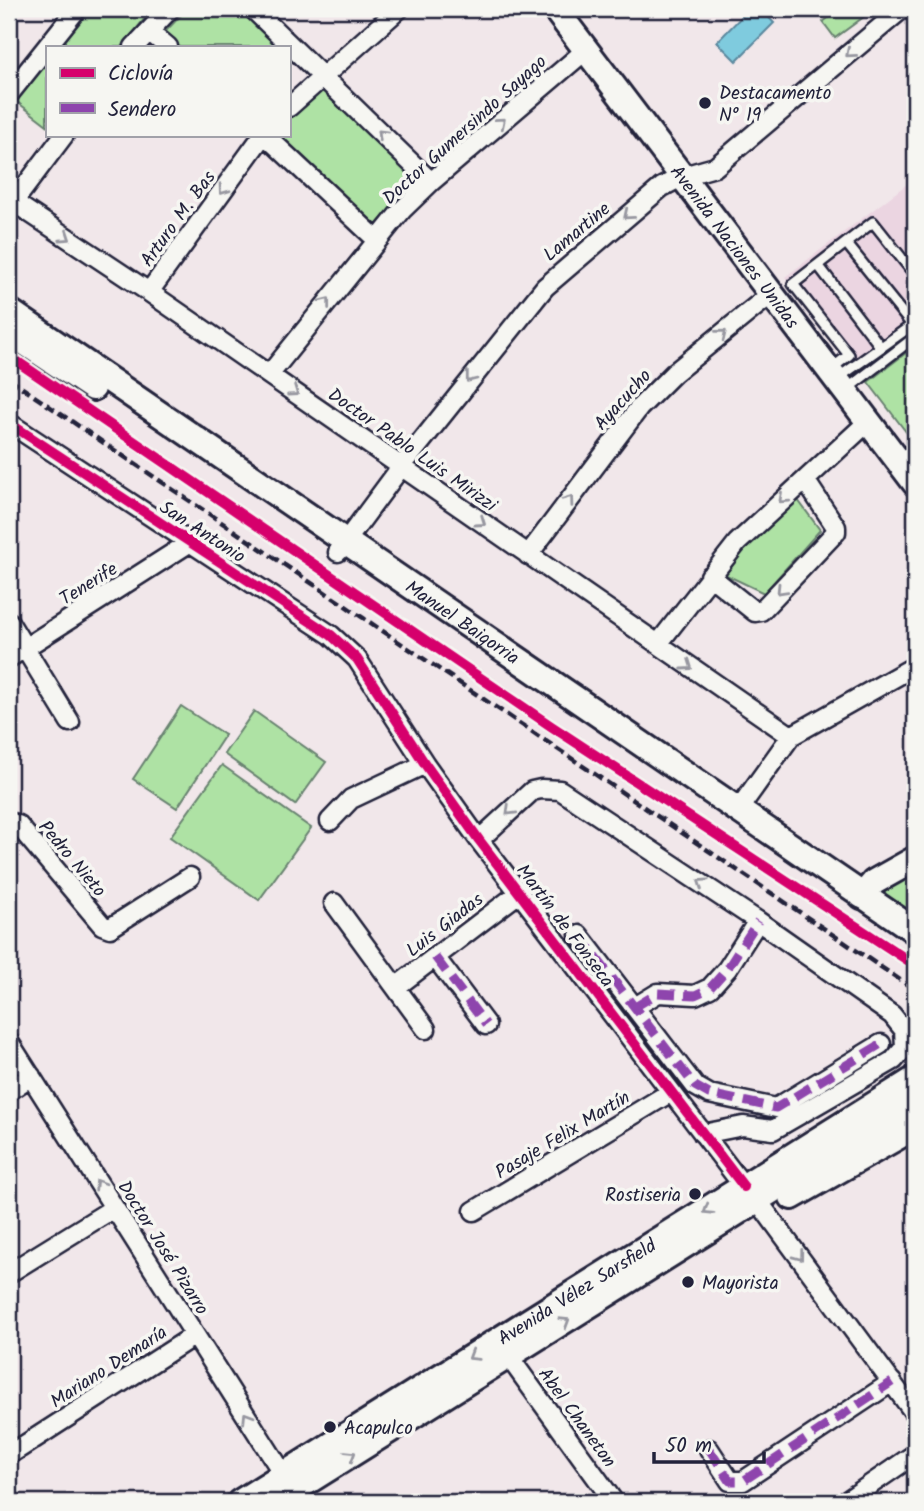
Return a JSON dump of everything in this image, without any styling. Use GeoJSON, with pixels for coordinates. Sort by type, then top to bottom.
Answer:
{"type":"FeatureCollection","features":[{"type":"Feature","properties":{"kind":"main road","name":"Avenida Naciones Unidas"},"geometry":{"type":"LineString","coordinates":[[555,9],[870,420],[906,454],[915,483]]}},
{"type":"Feature","properties":{"kind":"main road","name":"Manuel Baigorria"},"geometry":{"type":"LineString","coordinates":[[9,311],[342,546],[858,901],[915,932]]}},
{"type":"Feature","properties":{"kind":"main road","name":"Manuel Baigorria"},"geometry":{"type":"LineString","coordinates":[[9,332],[342,546],[738,810],[915,948]]}},
{"type":"Feature","properties":{"kind":"main road"},"geometry":{"type":"LineString","coordinates":[[858,901],[874,883],[915,859]]}},
{"type":"Feature","properties":{"kind":"main road","name":"Avenida Vélez Sarsfield"},"geometry":{"type":"LineString","coordinates":[[240,1502],[288,1492],[509,1357],[751,1194],[915,1079]]}},
{"type":"Feature","properties":{"kind":"main road","name":"Avenida Vélez Sarsfield"},"geometry":{"type":"LineString","coordinates":[[288,1492],[751,1194],[915,1101]]}},
{"type":"Feature","properties":{"kind":"main road"},"geometry":{"type":"LineString","coordinates":[[751,1194],[784,1201],[915,1128]]}},
{"type":"Feature","properties":{"kind":"street"},"geometry":{"type":"LineString","coordinates":[[47,46],[77,9]]}},
{"type":"Feature","properties":{"kind":"street"},"geometry":{"type":"LineString","coordinates":[[135,46],[170,9]]}},
{"type":"Feature","properties":{"kind":"street"},"geometry":{"type":"LineString","coordinates":[[253,9],[431,182]]}},
{"type":"Feature","properties":{"kind":"street"},"geometry":{"type":"LineString","coordinates":[[290,106],[321,75],[399,9]]}},
{"type":"Feature","properties":{"kind":"street","name":"Lamartine"},"geometry":{"type":"LineString","coordinates":[[342,546],[401,467],[545,286],[662,187],[683,176],[715,167],[902,9]]}},
{"type":"Feature","properties":{"kind":"street"},"geometry":{"type":"LineString","coordinates":[[149,31],[167,46]]}},
{"type":"Feature","properties":{"kind":"street"},"geometry":{"type":"LineString","coordinates":[[10,93],[46,48]]}},
{"type":"Feature","properties":{"kind":"street","name":"Doctor Gumersindo Sayago"},"geometry":{"type":"LineString","coordinates":[[269,375],[376,239],[431,182],[586,50]]}},
{"type":"Feature","properties":{"kind":"street"},"geometry":{"type":"LineString","coordinates":[[10,203],[63,136]]}},
{"type":"Feature","properties":{"kind":"street","name":"Arturo M. Bas"},"geometry":{"type":"LineString","coordinates":[[149,292],[263,136]]}},
{"type":"Feature","properties":{"kind":"street"},"geometry":{"type":"LineString","coordinates":[[265,136],[376,239]]}},
{"type":"Feature","properties":{"kind":"street","name":"Doctor Pablo Luis Mirizzi"},"geometry":{"type":"LineString","coordinates":[[10,203],[149,292],[791,736]]}},
{"type":"Feature","properties":{"kind":"street","name":"Ayacucho"},"geometry":{"type":"LineString","coordinates":[[528,555],[639,408],[674,373],[771,294]]}},
{"type":"Feature","properties":{"kind":"street"},"geometry":{"type":"LineString","coordinates":[[658,644],[750,529],[870,420]]}},
{"type":"Feature","properties":{"kind":"street","name":"San Antonio"},"geometry":{"type":"LineString","coordinates":[[9,423],[331,635],[357,659],[370,677]]}},
{"type":"Feature","properties":{"kind":"street"},"geometry":{"type":"LineString","coordinates":[[710,576],[755,612],[761,611],[836,532],[836,527],[804,480]]}},
{"type":"Feature","properties":{"kind":"street","name":"Tenerife"},"geometry":{"type":"LineString","coordinates":[[9,658],[189,543]]}},
{"type":"Feature","properties":{"kind":"street"},"geometry":{"type":"LineString","coordinates":[[9,622],[70,722]]}},
{"type":"Feature","properties":{"kind":"street"},"geometry":{"type":"LineString","coordinates":[[738,810],[791,736],[915,666]]}},
{"type":"Feature","properties":{"kind":"street","name":"Martín de Fonseca"},"geometry":{"type":"LineString","coordinates":[[370,677],[425,764],[479,839],[751,1194],[915,1414]]}},
{"type":"Feature","properties":{"kind":"street"},"geometry":{"type":"LineString","coordinates":[[330,821],[351,799],[425,764]]}},
{"type":"Feature","properties":{"kind":"street"},"geometry":{"type":"LineString","coordinates":[[479,839],[525,796],[541,789],[560,790],[758,921],[892,1015],[904,1030],[905,1047],[894,1060],[773,1130],[743,1126],[703,1134]]}},
{"type":"Feature","properties":{"kind":"street","name":"Pedro Nieto"},"geometry":{"type":"LineString","coordinates":[[9,822],[18,825],[102,925],[110,928],[190,877]]}},
{"type":"Feature","properties":{"kind":"street","name":"Luis Giadas"},"geometry":{"type":"LineString","coordinates":[[396,987],[519,893]]}},
{"type":"Feature","properties":{"kind":"street"},"geometry":{"type":"LineString","coordinates":[[334,903],[426,1029]]}},
{"type":"Feature","properties":{"kind":"street"},"geometry":{"type":"LineString","coordinates":[[635,1007],[658,993],[704,992],[727,969],[758,921]]}},
{"type":"Feature","properties":{"kind":"street"},"geometry":{"type":"LineString","coordinates":[[579,935],[703,1092],[766,1107],[783,1106],[881,1044]]}},
{"type":"Feature","properties":{"kind":"street"},"geometry":{"type":"LineString","coordinates":[[435,957],[485,1025]]}},
{"type":"Feature","properties":{"kind":"street","name":"Doctor José Pizarro"},"geometry":{"type":"LineString","coordinates":[[9,1042],[195,1335],[288,1492]]}},
{"type":"Feature","properties":{"kind":"street"},"geometry":{"type":"LineString","coordinates":[[9,1091],[31,1076]]}},
{"type":"Feature","properties":{"kind":"street","name":"Pasaje Felix Martín"},"geometry":{"type":"LineString","coordinates":[[474,1211],[671,1092]]}},
{"type":"Feature","properties":{"kind":"street"},"geometry":{"type":"LineString","coordinates":[[9,1273],[114,1208]]}},
{"type":"Feature","properties":{"kind":"street","name":"Mariano Demaría"},"geometry":{"type":"LineString","coordinates":[[9,1455],[195,1335]]}},
{"type":"Feature","properties":{"kind":"street","name":"Abel Chaneton"},"geometry":{"type":"LineString","coordinates":[[509,1357],[604,1499]]}},
{"type":"Feature","properties":{"kind":"street"},"geometry":{"type":"LineString","coordinates":[[709,1450],[730,1481],[743,1481],[892,1382]]}},
{"type":"Feature","properties":{"kind":"street"},"geometry":{"type":"LineString","coordinates":[[845,1502],[915,1454]]}},
{"type":"Feature","properties":{"kind":"street"},"geometry":{"type":"LineString","coordinates":[[9,1498],[12,1502]]}},
{"type":"Feature","properties":{"kind":"lane"},"geometry":{"type":"LineString","coordinates":[[839,379],[849,355],[793,284],[873,222],[915,275]]}},
{"type":"Feature","properties":{"kind":"lane"},"geometry":{"type":"LineString","coordinates":[[839,379],[880,346],[914,324],[846,243]]}},
{"type":"Feature","properties":{"kind":"lane"},"geometry":{"type":"LineString","coordinates":[[818,265],[880,346]]}},
{"type":"Feature","properties":{"kind":"lane"},"geometry":{"type":"LineString","coordinates":[[839,379],[915,337]]}},
{"type":"Feature","properties":{"kind":"shaded area"},"geometry":{"type":"Polygon","coordinates":[[[915,178],[915,443],[785,277],[915,178]]]}},
{"type":"Feature","properties":{"kind":"green space"},"geometry":{"type":"Polygon","coordinates":[[[83,9],[152,9],[123,46],[53,46],[83,9]]]}},
{"type":"Feature","properties":{"kind":"green space"},"geometry":{"type":"Polygon","coordinates":[[[187,9],[243,9],[282,46],[176,46],[163,34],[187,9]]]}},
{"type":"Feature","properties":{"kind":"green space"},"geometry":{"type":"Polygon","coordinates":[[[840,9],[866,9],[869,13],[835,38],[823,22],[840,9]]]}},
{"type":"Feature","properties":{"kind":"green space"},"geometry":{"type":"Polygon","coordinates":[[[46,55],[46,124],[12,98],[46,55]]]}},
{"type":"Feature","properties":{"kind":"green space"},"geometry":{"type":"Polygon","coordinates":[[[320,85],[416,178],[372,230],[272,136],[290,136],[290,115],[320,85]]]}},
{"type":"Feature","properties":{"kind":"green space"},"geometry":{"type":"Polygon","coordinates":[[[915,346],[915,391],[911,396],[915,400],[913,441],[868,382],[915,346]]]}},
{"type":"Feature","properties":{"kind":"green space"},"geometry":{"type":"Polygon","coordinates":[[[795,496],[820,530],[764,593],[720,572],[795,496]]]}},
{"type":"Feature","properties":{"kind":"green space"},"geometry":{"type":"Polygon","coordinates":[[[181,706],[225,735],[177,808],[133,779],[181,706]]]}},
{"type":"Feature","properties":{"kind":"green space"},"geometry":{"type":"Polygon","coordinates":[[[254,711],[326,762],[295,805],[224,754],[254,711]]]}},
{"type":"Feature","properties":{"kind":"green space"},"geometry":{"type":"Polygon","coordinates":[[[222,765],[311,828],[259,900],[170,837],[222,765]]]}},
{"type":"Feature","properties":{"kind":"green space"},"geometry":{"type":"Polygon","coordinates":[[[915,859],[915,931],[862,896],[915,859]]]}},
{"type":"Feature","properties":{"kind":"water"},"geometry":{"type":"Polygon","coordinates":[[[749,9],[761,9],[774,23],[736,61],[717,42],[749,9]]]}},
{"type":"Feature","properties":{"kind":"railway"},"geometry":{"type":"LineString","coordinates":[[9,379],[915,990]]}},
{"type":"Feature","properties":{"kind":"marked path"},"geometry":{"type":"LineString","coordinates":[[635,1007],[658,993],[695,995],[710,988],[727,969],[758,921]]}},
{"type":"Feature","properties":{"kind":"marked path"},"geometry":{"type":"LineString","coordinates":[[579,935],[695,1086],[709,1094],[776,1108],[881,1044]]}},
{"type":"Feature","properties":{"kind":"marked path"},"geometry":{"type":"LineString","coordinates":[[435,957],[486,1025]]}},
{"type":"Feature","properties":{"kind":"marked path"},"geometry":{"type":"LineString","coordinates":[[709,1449],[730,1481],[743,1481],[892,1382]]}},
{"type":"Feature","properties":{"kind":"cycle path"},"geometry":{"type":"LineString","coordinates":[[9,356],[551,726],[915,965]]}},
{"type":"Feature","properties":{"kind":"cycle path"},"geometry":{"type":"LineString","coordinates":[[9,423],[331,635],[357,659],[425,764],[479,840],[744,1187]]}},
{"type":"Feature","properties":{"kind":"place","name":"Destacamento N° 19"},"geometry":{"type":"Point","coordinates":[705,103]}},
{"type":"Feature","properties":{"kind":"place","name":"Rostiseria"},"geometry":{"type":"Point","coordinates":[695,1194]}},
{"type":"Feature","properties":{"kind":"place","name":"Mayorista"},"geometry":{"type":"Point","coordinates":[688,1282]}},
{"type":"Feature","properties":{"kind":"place","name":"Acapulco"},"geometry":{"type":"Point","coordinates":[330,1427]}}]}
